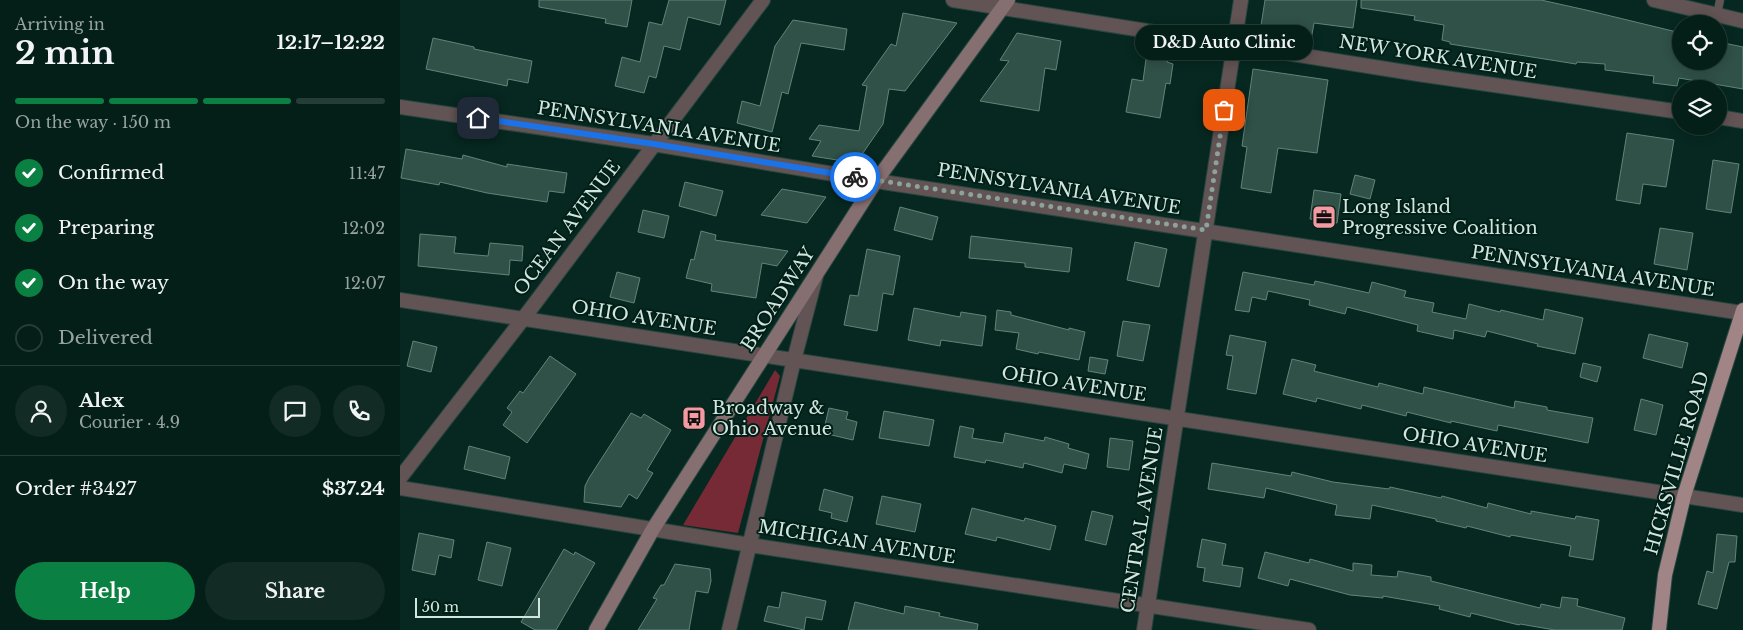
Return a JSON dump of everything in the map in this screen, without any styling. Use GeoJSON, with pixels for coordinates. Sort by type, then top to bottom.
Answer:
{"type":"FeatureCollection","features":[{"type":"Feature","properties":{"kind":"main road","name":"BROADWAY"},"geometry":{"type":"LineString","coordinates":[[596,630],[653,529],[876,181],[1005,4]]}},
{"type":"Feature","properties":{"kind":"main road","name":"HICKSVILLE ROAD"},"geometry":{"type":"LineString","coordinates":[[1660,630],[1664,575],[1684,496],[1743,312]]}},
{"type":"Feature","properties":{"kind":"street","name":"OCEAN AVENUE"},"geometry":{"type":"LineString","coordinates":[[400,478],[523,319],[762,0]]}},
{"type":"Feature","properties":{"kind":"street","name":"NEW YORK AVENUE"},"geometry":{"type":"LineString","coordinates":[[953,0],[1005,4],[1418,74],[1672,111]]}},
{"type":"Feature","properties":{"kind":"street","name":"CENTRAL AVENUE"},"geometry":{"type":"LineString","coordinates":[[1144,630],[1241,0]]}},
{"type":"Feature","properties":{"kind":"street"},"geometry":{"type":"LineString","coordinates":[[1654,0],[1717,15]]}},
{"type":"Feature","properties":{"kind":"street"},"geometry":{"type":"LineString","coordinates":[[1727,17],[1743,21]]}},
{"type":"Feature","properties":{"kind":"street","name":"PENNSYLVANIA AVENUE"},"geometry":{"type":"LineString","coordinates":[[400,107],[654,144],[876,181],[1743,312]]}},
{"type":"Feature","properties":{"kind":"street"},"geometry":{"type":"LineString","coordinates":[[1727,118],[1743,121]]}},
{"type":"Feature","properties":{"kind":"street"},"geometry":{"type":"LineString","coordinates":[[729,630],[794,360],[818,272]]}},
{"type":"Feature","properties":{"kind":"street","name":"OHIO AVENUE"},"geometry":{"type":"LineString","coordinates":[[400,300],[1743,505]]}},
{"type":"Feature","properties":{"kind":"street","name":"MICHIGAN AVENUE"},"geometry":{"type":"LineString","coordinates":[[400,488],[750,545],[1309,630]]}},
{"type":"Feature","properties":{"kind":"lane"},"geometry":{"type":"LineString","coordinates":[[1717,15],[1720,0]]}},
{"type":"Feature","properties":{"kind":"shaded area"},"geometry":{"type":"Polygon","coordinates":[[[775,370],[780,376],[738,533],[683,525],[775,370]]]}},
{"type":"Feature","properties":{"kind":"building"},"geometry":{"type":"Polygon","coordinates":[[[539,0],[632,0],[627,27],[605,23],[606,19],[539,7],[539,0]]]}},
{"type":"Feature","properties":{"kind":"building"},"geometry":{"type":"Polygon","coordinates":[[[669,0],[726,0],[720,25],[688,17],[680,50],[664,46],[656,78],[649,76],[644,93],[615,86],[622,57],[640,62],[649,22],[662,25],[669,0]]]}},
{"type":"Feature","properties":{"kind":"building"},"geometry":{"type":"Polygon","coordinates":[[[1265,0],[1357,0],[1353,28],[1314,23],[1311,40],[1260,32],[1265,0]]]}},
{"type":"Feature","properties":{"kind":"building"},"geometry":{"type":"Polygon","coordinates":[[[1361,0],[1541,0],[1672,31],[1672,70],[1727,70],[1727,44],[1743,47],[1743,89],[1727,86],[1727,80],[1691,80],[1679,78],[1678,80],[1672,80],[1672,85],[1653,83],[1654,76],[1605,70],[1605,64],[1577,62],[1576,64],[1450,44],[1450,42],[1442,40],[1444,25],[1414,20],[1415,16],[1361,8],[1361,0]]]}},
{"type":"Feature","properties":{"kind":"building"},"geometry":{"type":"Polygon","coordinates":[[[903,13],[957,23],[905,91],[889,89],[883,124],[856,163],[812,156],[821,141],[809,139],[819,125],[859,131],[867,86],[862,85],[891,44],[896,46],[903,13]]]}},
{"type":"Feature","properties":{"kind":"building"},"geometry":{"type":"Polygon","coordinates":[[[793,20],[847,29],[844,50],[801,43],[788,94],[782,92],[772,132],[737,123],[742,101],[760,106],[775,46],[793,20]]]}},
{"type":"Feature","properties":{"kind":"building"},"geometry":{"type":"Polygon","coordinates":[[[1017,33],[1061,41],[1056,70],[1045,68],[1039,111],[980,101],[1009,61],[1000,60],[1017,33]]]}},
{"type":"Feature","properties":{"kind":"building"},"geometry":{"type":"Polygon","coordinates":[[[433,38],[532,61],[528,83],[508,79],[507,86],[426,69],[433,38]]]}},
{"type":"Feature","properties":{"kind":"building"},"geometry":{"type":"Polygon","coordinates":[[[1154,54],[1168,56],[1167,62],[1173,64],[1170,84],[1166,83],[1160,118],[1126,112],[1132,79],[1143,81],[1146,59],[1153,60],[1154,54]]]}},
{"type":"Feature","properties":{"kind":"building"},"geometry":{"type":"Polygon","coordinates":[[[1253,69],[1328,80],[1317,153],[1278,148],[1271,193],[1241,188],[1247,147],[1242,146],[1253,69]]]}},
{"type":"Feature","properties":{"kind":"building"},"geometry":{"type":"Polygon","coordinates":[[[1627,133],[1674,140],[1666,187],[1643,184],[1640,204],[1616,200],[1627,133]]]}},
{"type":"Feature","properties":{"kind":"building"},"geometry":{"type":"Polygon","coordinates":[[[406,149],[462,159],[463,155],[507,167],[507,164],[567,173],[564,193],[549,191],[547,202],[487,193],[440,182],[439,185],[401,178],[406,149]]]}},
{"type":"Feature","properties":{"kind":"building"},"geometry":{"type":"Polygon","coordinates":[[[1713,160],[1739,164],[1731,213],[1706,209],[1713,160]]]}},
{"type":"Feature","properties":{"kind":"building"},"geometry":{"type":"Polygon","coordinates":[[[1355,175],[1375,180],[1370,199],[1350,194],[1355,175]]]}},
{"type":"Feature","properties":{"kind":"building"},"geometry":{"type":"Polygon","coordinates":[[[685,182],[723,191],[716,216],[679,206],[685,182]]]}},
{"type":"Feature","properties":{"kind":"building"},"geometry":{"type":"Polygon","coordinates":[[[782,189],[826,197],[807,223],[761,215],[782,189]]]}},
{"type":"Feature","properties":{"kind":"building"},"geometry":{"type":"Polygon","coordinates":[[[1314,190],[1341,194],[1337,223],[1310,219],[1314,190]]]}},
{"type":"Feature","properties":{"kind":"building"},"geometry":{"type":"Polygon","coordinates":[[[900,207],[938,217],[932,240],[894,230],[900,207]]]}},
{"type":"Feature","properties":{"kind":"building"},"geometry":{"type":"Polygon","coordinates":[[[643,210],[669,216],[664,238],[638,232],[643,210]]]}},
{"type":"Feature","properties":{"kind":"building"},"geometry":{"type":"Polygon","coordinates":[[[1660,228],[1693,233],[1687,270],[1654,264],[1660,228]]]}},
{"type":"Feature","properties":{"kind":"building"},"geometry":{"type":"Polygon","coordinates":[[[701,231],[716,235],[715,240],[788,251],[777,266],[762,263],[756,298],[711,291],[712,284],[686,278],[691,259],[694,260],[701,231]]]}},
{"type":"Feature","properties":{"kind":"building"},"geometry":{"type":"Polygon","coordinates":[[[420,234],[456,237],[454,253],[488,256],[490,243],[523,246],[522,261],[510,260],[509,275],[418,266],[420,234]]]}},
{"type":"Feature","properties":{"kind":"building"},"geometry":{"type":"Polygon","coordinates":[[[971,236],[1072,248],[1069,272],[1025,267],[1025,263],[969,258],[971,236]]]}},
{"type":"Feature","properties":{"kind":"building"},"geometry":{"type":"Polygon","coordinates":[[[1135,242],[1167,249],[1159,287],[1127,280],[1135,242]]]}},
{"type":"Feature","properties":{"kind":"building"},"geometry":{"type":"Polygon","coordinates":[[[867,249],[900,256],[893,295],[883,293],[877,331],[844,325],[850,295],[858,296],[867,249]]]}},
{"type":"Feature","properties":{"kind":"building"},"geometry":{"type":"Polygon","coordinates":[[[617,272],[640,278],[634,303],[610,297],[617,272]]]}},
{"type":"Feature","properties":{"kind":"building"},"geometry":{"type":"Polygon","coordinates":[[[1243,272],[1314,285],[1315,281],[1369,293],[1372,282],[1406,291],[1404,297],[1434,303],[1432,312],[1466,319],[1469,304],[1543,320],[1545,309],[1583,318],[1575,354],[1537,346],[1538,344],[1487,331],[1485,337],[1454,330],[1453,339],[1417,331],[1418,325],[1347,307],[1345,314],[1309,305],[1310,300],[1268,291],[1266,300],[1252,297],[1249,312],[1235,310],[1243,272]]]}},
{"type":"Feature","properties":{"kind":"building"},"geometry":{"type":"Polygon","coordinates":[[[914,308],[960,317],[961,312],[986,316],[982,346],[941,340],[940,346],[908,340],[914,308]]]}},
{"type":"Feature","properties":{"kind":"building"},"geometry":{"type":"Polygon","coordinates":[[[997,310],[1011,312],[1011,315],[1069,330],[1069,328],[1085,332],[1079,360],[1016,349],[1019,333],[995,330],[997,310]]]}},
{"type":"Feature","properties":{"kind":"building"},"geometry":{"type":"Polygon","coordinates":[[[1123,321],[1150,325],[1143,361],[1117,356],[1123,321]]]}},
{"type":"Feature","properties":{"kind":"building"},"geometry":{"type":"Polygon","coordinates":[[[1649,334],[1688,343],[1682,368],[1643,358],[1649,334]]]}},
{"type":"Feature","properties":{"kind":"building"},"geometry":{"type":"Polygon","coordinates":[[[1230,335],[1266,342],[1256,394],[1227,389],[1233,356],[1226,355],[1230,335]]]}},
{"type":"Feature","properties":{"kind":"building"},"geometry":{"type":"Polygon","coordinates":[[[413,341],[437,347],[431,372],[407,366],[413,341]]]}},
{"type":"Feature","properties":{"kind":"building"},"geometry":{"type":"Polygon","coordinates":[[[550,356],[576,374],[527,443],[503,425],[512,412],[507,408],[520,391],[523,393],[550,356]]]}},
{"type":"Feature","properties":{"kind":"building"},"geometry":{"type":"Polygon","coordinates":[[[1090,357],[1108,360],[1105,374],[1088,371],[1090,357]]]}},
{"type":"Feature","properties":{"kind":"building"},"geometry":{"type":"Polygon","coordinates":[[[1292,359],[1316,365],[1314,371],[1378,387],[1379,383],[1423,394],[1424,387],[1514,408],[1515,401],[1547,407],[1547,410],[1593,418],[1588,443],[1498,425],[1497,431],[1451,421],[1451,423],[1407,412],[1406,416],[1362,405],[1361,409],[1317,398],[1316,402],[1283,394],[1292,359]]]}},
{"type":"Feature","properties":{"kind":"building"},"geometry":{"type":"Polygon","coordinates":[[[1583,363],[1601,367],[1597,382],[1580,377],[1583,363]]]}},
{"type":"Feature","properties":{"kind":"building"},"geometry":{"type":"Polygon","coordinates":[[[1641,399],[1663,405],[1656,435],[1634,430],[1641,399]]]}},
{"type":"Feature","properties":{"kind":"building"},"geometry":{"type":"Polygon","coordinates":[[[829,408],[848,412],[846,419],[857,422],[853,440],[823,433],[829,408]]]}},
{"type":"Feature","properties":{"kind":"building"},"geometry":{"type":"Polygon","coordinates":[[[884,411],[934,420],[929,446],[879,438],[884,411]]]}},
{"type":"Feature","properties":{"kind":"building"},"geometry":{"type":"Polygon","coordinates":[[[631,413],[641,418],[644,414],[671,430],[647,470],[653,473],[637,499],[629,494],[621,507],[584,502],[585,486],[589,478],[631,413]]]}},
{"type":"Feature","properties":{"kind":"building"},"geometry":{"type":"Polygon","coordinates":[[[960,426],[974,429],[972,438],[1003,443],[1005,433],[1044,441],[1045,437],[1069,444],[1068,448],[1089,454],[1086,469],[1064,464],[1062,473],[1024,463],[1023,468],[986,460],[985,463],[954,457],[960,426]]]}},
{"type":"Feature","properties":{"kind":"building"},"geometry":{"type":"Polygon","coordinates":[[[1110,438],[1133,441],[1129,470],[1107,467],[1110,438]]]}},
{"type":"Feature","properties":{"kind":"building"},"geometry":{"type":"Polygon","coordinates":[[[469,446],[510,457],[505,479],[464,469],[469,446]]]}},
{"type":"Feature","properties":{"kind":"building"},"geometry":{"type":"Polygon","coordinates":[[[1212,463],[1291,476],[1292,472],[1333,482],[1389,489],[1390,487],[1441,498],[1442,496],[1487,508],[1488,503],[1531,514],[1531,511],[1575,519],[1576,516],[1599,520],[1593,560],[1569,556],[1571,546],[1511,535],[1510,537],[1467,526],[1466,528],[1436,521],[1436,519],[1372,505],[1370,519],[1335,515],[1337,505],[1266,488],[1264,498],[1208,489],[1212,463]]]}},
{"type":"Feature","properties":{"kind":"building"},"geometry":{"type":"Polygon","coordinates":[[[824,489],[853,497],[847,522],[831,518],[832,513],[819,510],[824,489]]]}},
{"type":"Feature","properties":{"kind":"building"},"geometry":{"type":"Polygon","coordinates":[[[882,496],[921,504],[915,532],[876,524],[882,496]]]}},
{"type":"Feature","properties":{"kind":"building"},"geometry":{"type":"Polygon","coordinates":[[[972,508],[1024,521],[1025,518],[1056,526],[1050,550],[997,537],[996,541],[965,534],[972,508]]]}},
{"type":"Feature","properties":{"kind":"building"},"geometry":{"type":"Polygon","coordinates":[[[1092,511],[1113,516],[1106,545],[1085,540],[1092,511]]]}},
{"type":"Feature","properties":{"kind":"building"},"geometry":{"type":"Polygon","coordinates":[[[419,533],[454,540],[451,558],[439,555],[435,575],[412,570],[419,533]]]}},
{"type":"Feature","properties":{"kind":"building"},"geometry":{"type":"Polygon","coordinates":[[[1717,534],[1737,536],[1735,562],[1729,562],[1717,609],[1698,604],[1707,571],[1713,573],[1717,534]]]}},
{"type":"Feature","properties":{"kind":"building"},"geometry":{"type":"Polygon","coordinates":[[[1202,539],[1226,544],[1222,565],[1243,568],[1240,587],[1203,581],[1205,568],[1197,567],[1202,539]]]}},
{"type":"Feature","properties":{"kind":"building"},"geometry":{"type":"Polygon","coordinates":[[[487,542],[511,548],[502,586],[478,580],[487,542]]]}},
{"type":"Feature","properties":{"kind":"building"},"geometry":{"type":"Polygon","coordinates":[[[564,549],[574,555],[575,552],[595,563],[556,630],[535,630],[521,622],[564,549]]]}},
{"type":"Feature","properties":{"kind":"building"},"geometry":{"type":"Polygon","coordinates":[[[1265,552],[1309,563],[1310,559],[1353,571],[1353,563],[1372,565],[1371,575],[1397,577],[1398,571],[1431,577],[1431,581],[1540,608],[1541,604],[1560,608],[1562,597],[1578,599],[1577,606],[1625,618],[1622,630],[1555,630],[1519,625],[1471,613],[1470,617],[1439,609],[1440,606],[1383,596],[1383,598],[1350,595],[1290,579],[1288,586],[1258,578],[1265,552]]]}},
{"type":"Feature","properties":{"kind":"building"},"geometry":{"type":"Polygon","coordinates":[[[675,564],[710,569],[711,581],[708,593],[696,591],[689,630],[638,630],[657,599],[653,598],[661,585],[664,585],[675,564]]]}},
{"type":"Feature","properties":{"kind":"building"},"geometry":{"type":"Polygon","coordinates":[[[782,592],[826,601],[822,620],[806,617],[804,630],[764,621],[768,606],[779,608],[782,592]]]}},
{"type":"Feature","properties":{"kind":"building"},"geometry":{"type":"Polygon","coordinates":[[[855,602],[904,614],[905,606],[940,613],[939,616],[978,624],[977,630],[848,630],[855,602]]]}},
{"type":"Feature","properties":{"kind":"way so far"},"geometry":{"type":"LineString","coordinates":[[855,177],[1206,230],[1224,110]]}},
{"type":"Feature","properties":{"kind":"place","name":"D&D Auto Clinic"},"geometry":{"type":"Point","coordinates":[1224,110]}},
{"type":"Feature","properties":{"kind":"place","name":"Long Island Progressive Coalition"},"geometry":{"type":"Point","coordinates":[1324,217]}},
{"type":"Feature","properties":{"kind":"place","name":"Broadway & Ohio Avenue"},"geometry":{"type":"Point","coordinates":[694,418]}},
{"type":"Feature","properties":{"kind":"route"},"geometry":{"type":"LineString","coordinates":[[478,118],[654,144],[855,177]]}}]}
